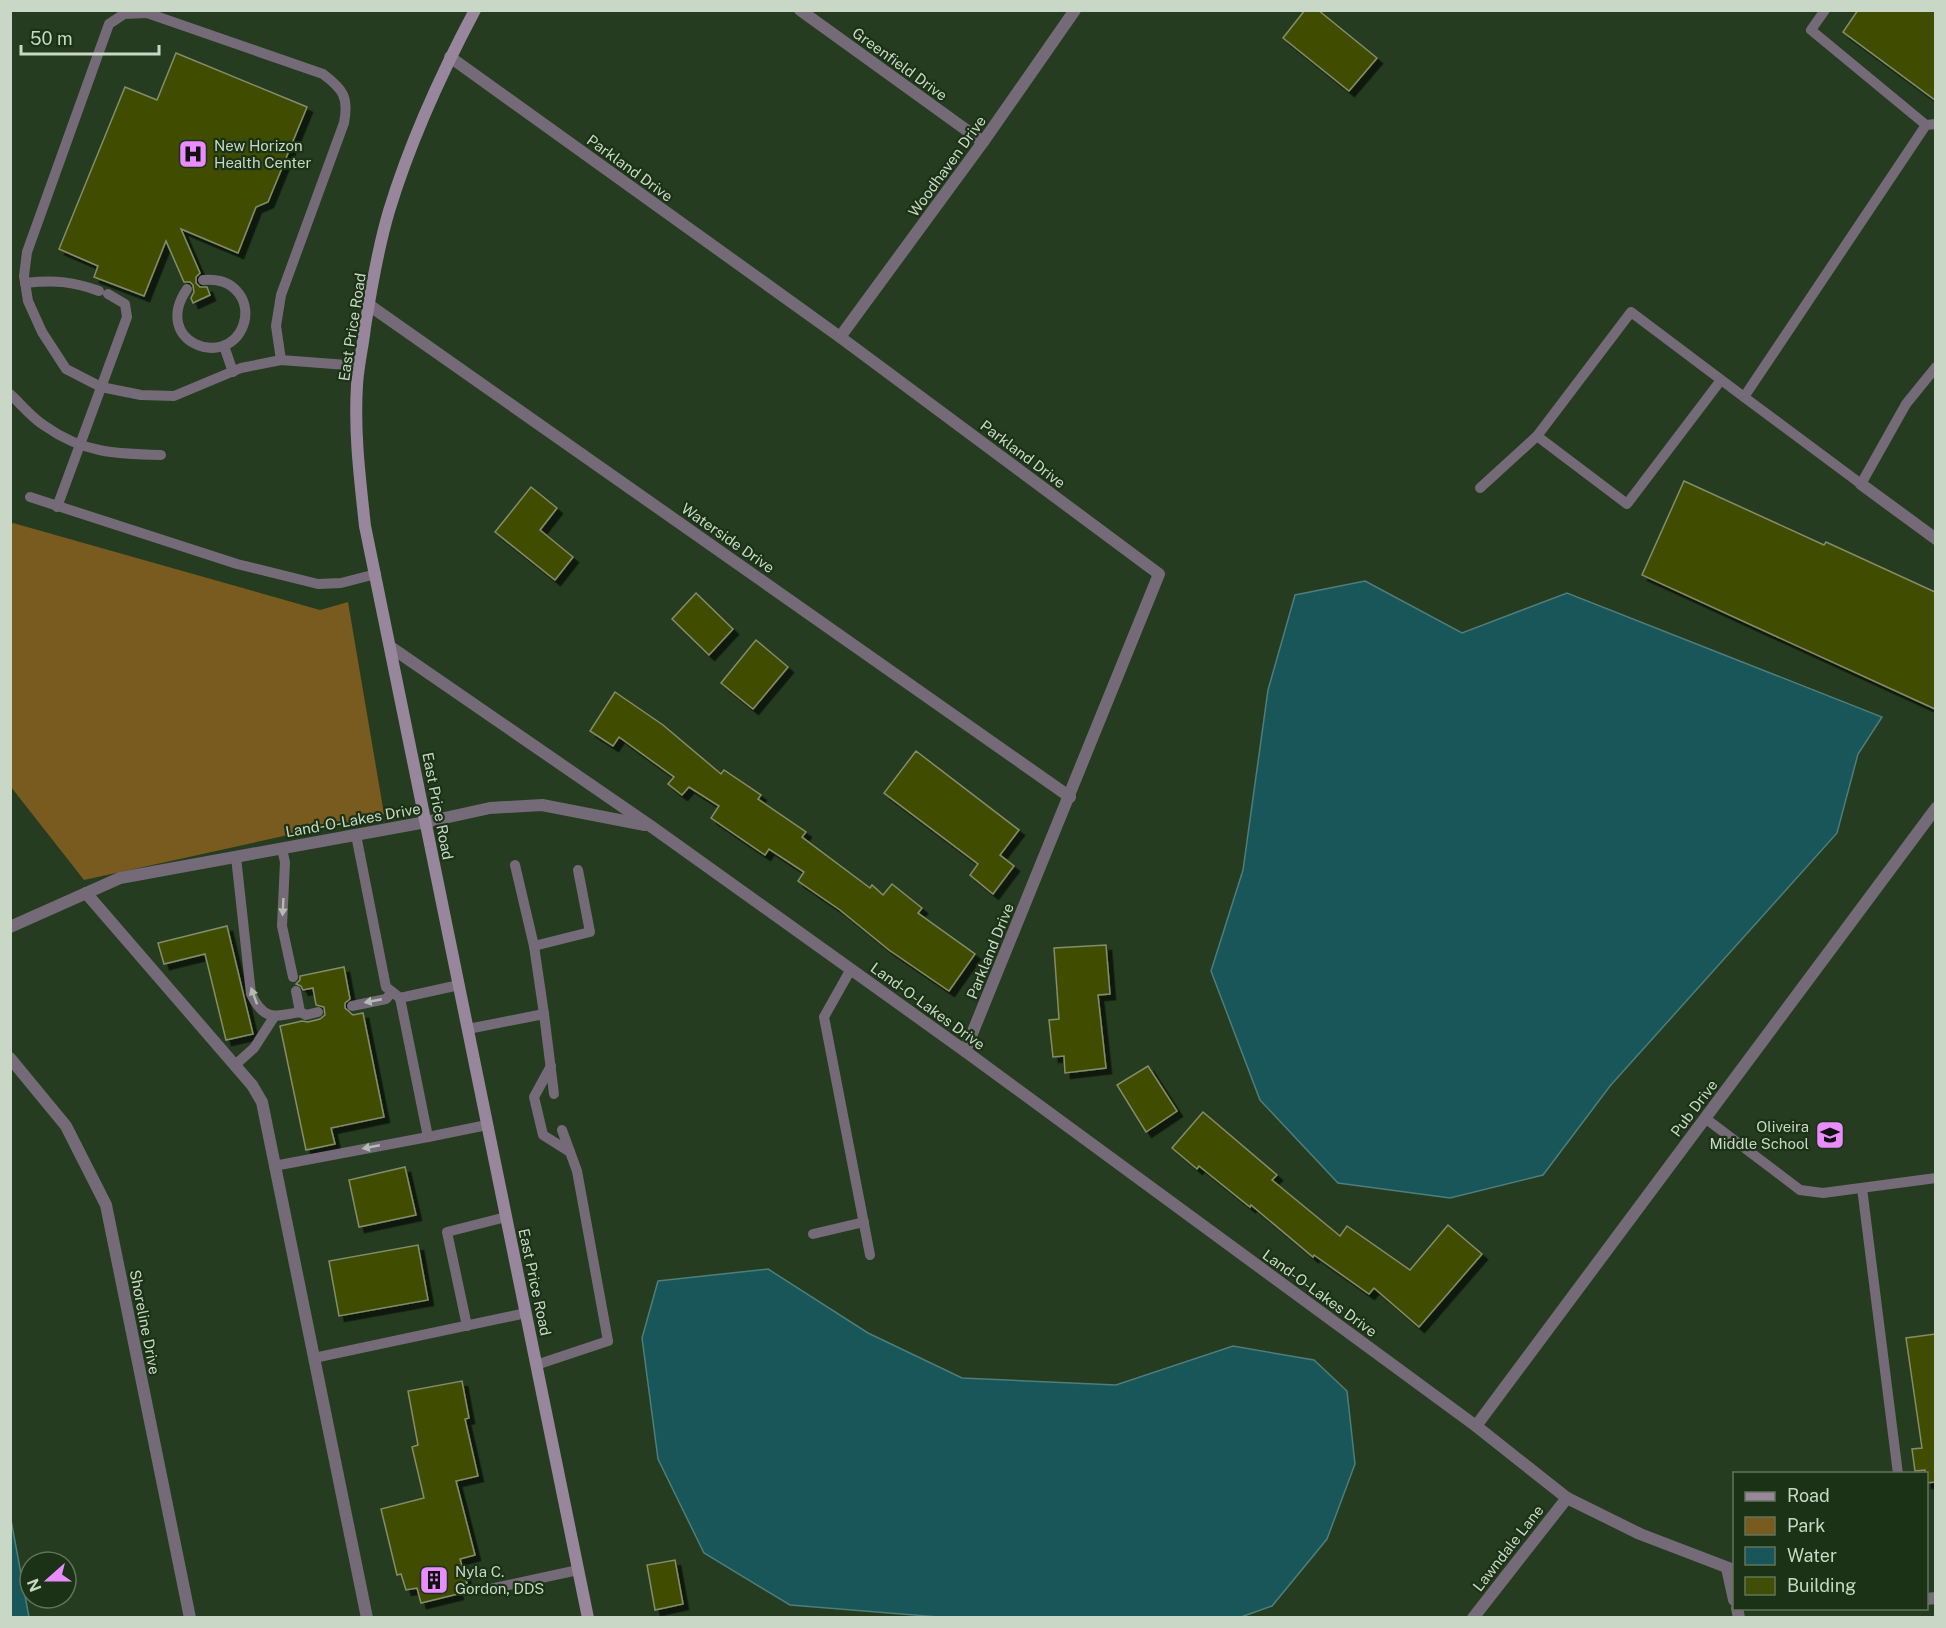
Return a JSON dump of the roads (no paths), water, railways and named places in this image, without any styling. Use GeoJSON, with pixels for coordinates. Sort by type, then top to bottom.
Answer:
{"type":"FeatureCollection","features":[{"type":"Feature","properties":{"kind":"main road","name":"East Price Road"},"geometry":{"type":"LineString","coordinates":[[475,10],[450,57],[412,147],[389,212],[369,305],[357,384],[356,445],[365,526],[392,648],[586,1617]]}},
{"type":"Feature","properties":{"kind":"street","name":"Greenfield Drive"},"geometry":{"type":"LineString","coordinates":[[800,10],[983,142]]}},
{"type":"Feature","properties":{"kind":"street","name":"Woodhaven Drive"},"geometry":{"type":"LineString","coordinates":[[840,337],[983,142],[1075,10]]}},
{"type":"Feature","properties":{"kind":"street","name":"Parkland Drive"},"geometry":{"type":"LineString","coordinates":[[450,57],[840,337],[1159,574],[965,1051]]}},
{"type":"Feature","properties":{"kind":"street","name":"Waterside Drive"},"geometry":{"type":"LineString","coordinates":[[369,305],[1070,796]]}},
{"type":"Feature","properties":{"kind":"street"},"geometry":{"type":"LineString","coordinates":[[1861,484],[1935,539]]}},
{"type":"Feature","properties":{"kind":"street"},"geometry":{"type":"LineString","coordinates":[[392,648],[652,827]]}},
{"type":"Feature","properties":{"kind":"street","name":"Land-O-Lakes Drive"},"geometry":{"type":"LineString","coordinates":[[10,927],[120,878],[426,822],[490,808],[542,805],[652,827],[965,1051],[1476,1426],[1567,1498],[1640,1534],[1731,1569]]}},
{"type":"Feature","properties":{"kind":"street","name":"Pub Drive"},"geometry":{"type":"LineString","coordinates":[[1476,1426],[1935,808]]}},
{"type":"Feature","properties":{"kind":"street"},"geometry":{"type":"LineString","coordinates":[[86,893],[252,1085],[262,1102],[367,1617]]}},
{"type":"Feature","properties":{"kind":"street","name":"Shoreline Drive"},"geometry":{"type":"LineString","coordinates":[[10,1058],[66,1126],[106,1205],[190,1617]]}},
{"type":"Feature","properties":{"kind":"street","name":"Lawndale Lane"},"geometry":{"type":"LineString","coordinates":[[1473,1617],[1567,1498]]}},
{"type":"Feature","properties":{"kind":"street"},"geometry":{"type":"LineString","coordinates":[[1731,1569],[1733,1590]]}},
{"type":"Feature","properties":{"kind":"lane"},"geometry":{"type":"LineString","coordinates":[[1744,398],[1931,124],[1811,30],[1826,10]]}},
{"type":"Feature","properties":{"kind":"lane"},"geometry":{"type":"LineString","coordinates":[[281,360],[276,326],[281,296],[344,123],[347,107],[340,87],[323,74],[147,13],[124,14],[109,24],[27,252],[25,283],[28,301],[42,332],[66,369],[101,387],[141,395],[174,396],[241,368],[281,360],[360,366]]}},
{"type":"Feature","properties":{"kind":"lane"},"geometry":{"type":"LineString","coordinates":[[187,289],[179,301],[177,312],[178,324],[183,334],[202,347],[224,346],[234,340],[241,331],[246,309],[242,298],[226,282],[215,279],[203,280]]}},
{"type":"Feature","properties":{"kind":"lane"},"geometry":{"type":"LineString","coordinates":[[25,283],[52,280],[78,283],[104,292],[125,304],[127,317],[57,507]]}},
{"type":"Feature","properties":{"kind":"lane"},"geometry":{"type":"LineString","coordinates":[[1480,488],[1537,436],[1631,312],[1861,484],[1906,404],[1935,367]]}},
{"type":"Feature","properties":{"kind":"lane"},"geometry":{"type":"LineString","coordinates":[[224,346],[233,372]]}},
{"type":"Feature","properties":{"kind":"lane"},"geometry":{"type":"LineString","coordinates":[[1537,436],[1627,504],[1720,380]]}},
{"type":"Feature","properties":{"kind":"lane"},"geometry":{"type":"LineString","coordinates":[[10,394],[44,426],[79,445],[114,454],[161,455]]}},
{"type":"Feature","properties":{"kind":"lane"},"geometry":{"type":"LineString","coordinates":[[30,497],[237,564],[318,584],[341,583],[376,574]]}},
{"type":"Feature","properties":{"kind":"lane"},"geometry":{"type":"LineString","coordinates":[[356,835],[386,987],[396,995],[428,1137]]}},
{"type":"Feature","properties":{"kind":"lane"},"geometry":{"type":"LineString","coordinates":[[282,849],[285,862],[282,926],[293,977]]}},
{"type":"Feature","properties":{"kind":"lane"},"geometry":{"type":"LineString","coordinates":[[236,857],[251,994],[256,1004],[264,1014],[274,1017],[300,1012],[306,1014],[318,1012]]}},
{"type":"Feature","properties":{"kind":"lane"},"geometry":{"type":"LineString","coordinates":[[515,865],[534,946],[554,1094]]}},
{"type":"Feature","properties":{"kind":"lane"},"geometry":{"type":"LineString","coordinates":[[534,946],[590,932],[578,870]]}},
{"type":"Feature","properties":{"kind":"lane"},"geometry":{"type":"LineString","coordinates":[[851,969],[824,1017],[870,1255]]}},
{"type":"Feature","properties":{"kind":"lane"},"geometry":{"type":"LineString","coordinates":[[351,1006],[396,995],[459,985]]}},
{"type":"Feature","properties":{"kind":"lane"},"geometry":{"type":"LineString","coordinates":[[296,991],[300,1012]]}},
{"type":"Feature","properties":{"kind":"lane"},"geometry":{"type":"LineString","coordinates":[[468,1029],[544,1014]]}},
{"type":"Feature","properties":{"kind":"lane"},"geometry":{"type":"LineString","coordinates":[[235,1065],[254,1048],[274,1017]]}},
{"type":"Feature","properties":{"kind":"lane"},"geometry":{"type":"LineString","coordinates":[[551,1066],[534,1097],[543,1135],[570,1152]]}},
{"type":"Feature","properties":{"kind":"lane"},"geometry":{"type":"LineString","coordinates":[[1705,1118],[1800,1191],[1823,1193],[1935,1178]]}},
{"type":"Feature","properties":{"kind":"lane"},"geometry":{"type":"LineString","coordinates":[[274,1166],[487,1125]]}},
{"type":"Feature","properties":{"kind":"lane"},"geometry":{"type":"LineString","coordinates":[[536,1365],[608,1341],[577,1171],[562,1130]]}},
{"type":"Feature","properties":{"kind":"lane"},"geometry":{"type":"LineString","coordinates":[[1862,1188],[1898,1472]]}},
{"type":"Feature","properties":{"kind":"lane"},"geometry":{"type":"LineString","coordinates":[[467,1326],[447,1232],[506,1217]]}},
{"type":"Feature","properties":{"kind":"lane"},"geometry":{"type":"LineString","coordinates":[[813,1234],[864,1222]]}},
{"type":"Feature","properties":{"kind":"lane"},"geometry":{"type":"LineString","coordinates":[[314,1358],[526,1313]]}},
{"type":"Feature","properties":{"kind":"lane"},"geometry":{"type":"LineString","coordinates":[[490,1589],[578,1570]]}},
{"type":"Feature","properties":{"kind":"water"},"geometry":{"type":"Polygon","coordinates":[[[1365,581],[1462,633],[1567,593],[1882,717],[1858,754],[1837,833],[1610,1086],[1543,1175],[1450,1198],[1338,1183],[1260,1100],[1211,971],[1243,870],[1268,690],[1295,595],[1365,581]]]}},
{"type":"Feature","properties":{"kind":"water"},"geometry":{"type":"Polygon","coordinates":[[[768,1269],[868,1333],[962,1378],[1116,1385],[1233,1346],[1314,1360],[1347,1391],[1355,1464],[1327,1539],[1272,1606],[1241,1617],[951,1618],[790,1605],[704,1553],[658,1459],[642,1338],[658,1281],[768,1269]]]}},
{"type":"Feature","properties":{"kind":"water"},"geometry":{"type":"Polygon","coordinates":[[[11,1520],[18,1558],[18,1610],[28,1610],[29,1617],[11,1617],[11,1520]]]}},
{"type":"Feature","properties":{"kind":"place","name":"New Horizon Health Center"},"geometry":{"type":"Point","coordinates":[193,154]}},
{"type":"Feature","properties":{"kind":"place","name":"Oliveira Middle School"},"geometry":{"type":"Point","coordinates":[1830,1135]}},
{"type":"Feature","properties":{"kind":"place","name":"Nyla C. Gordon, DDS"},"geometry":{"type":"Point","coordinates":[434,1580]}}]}
